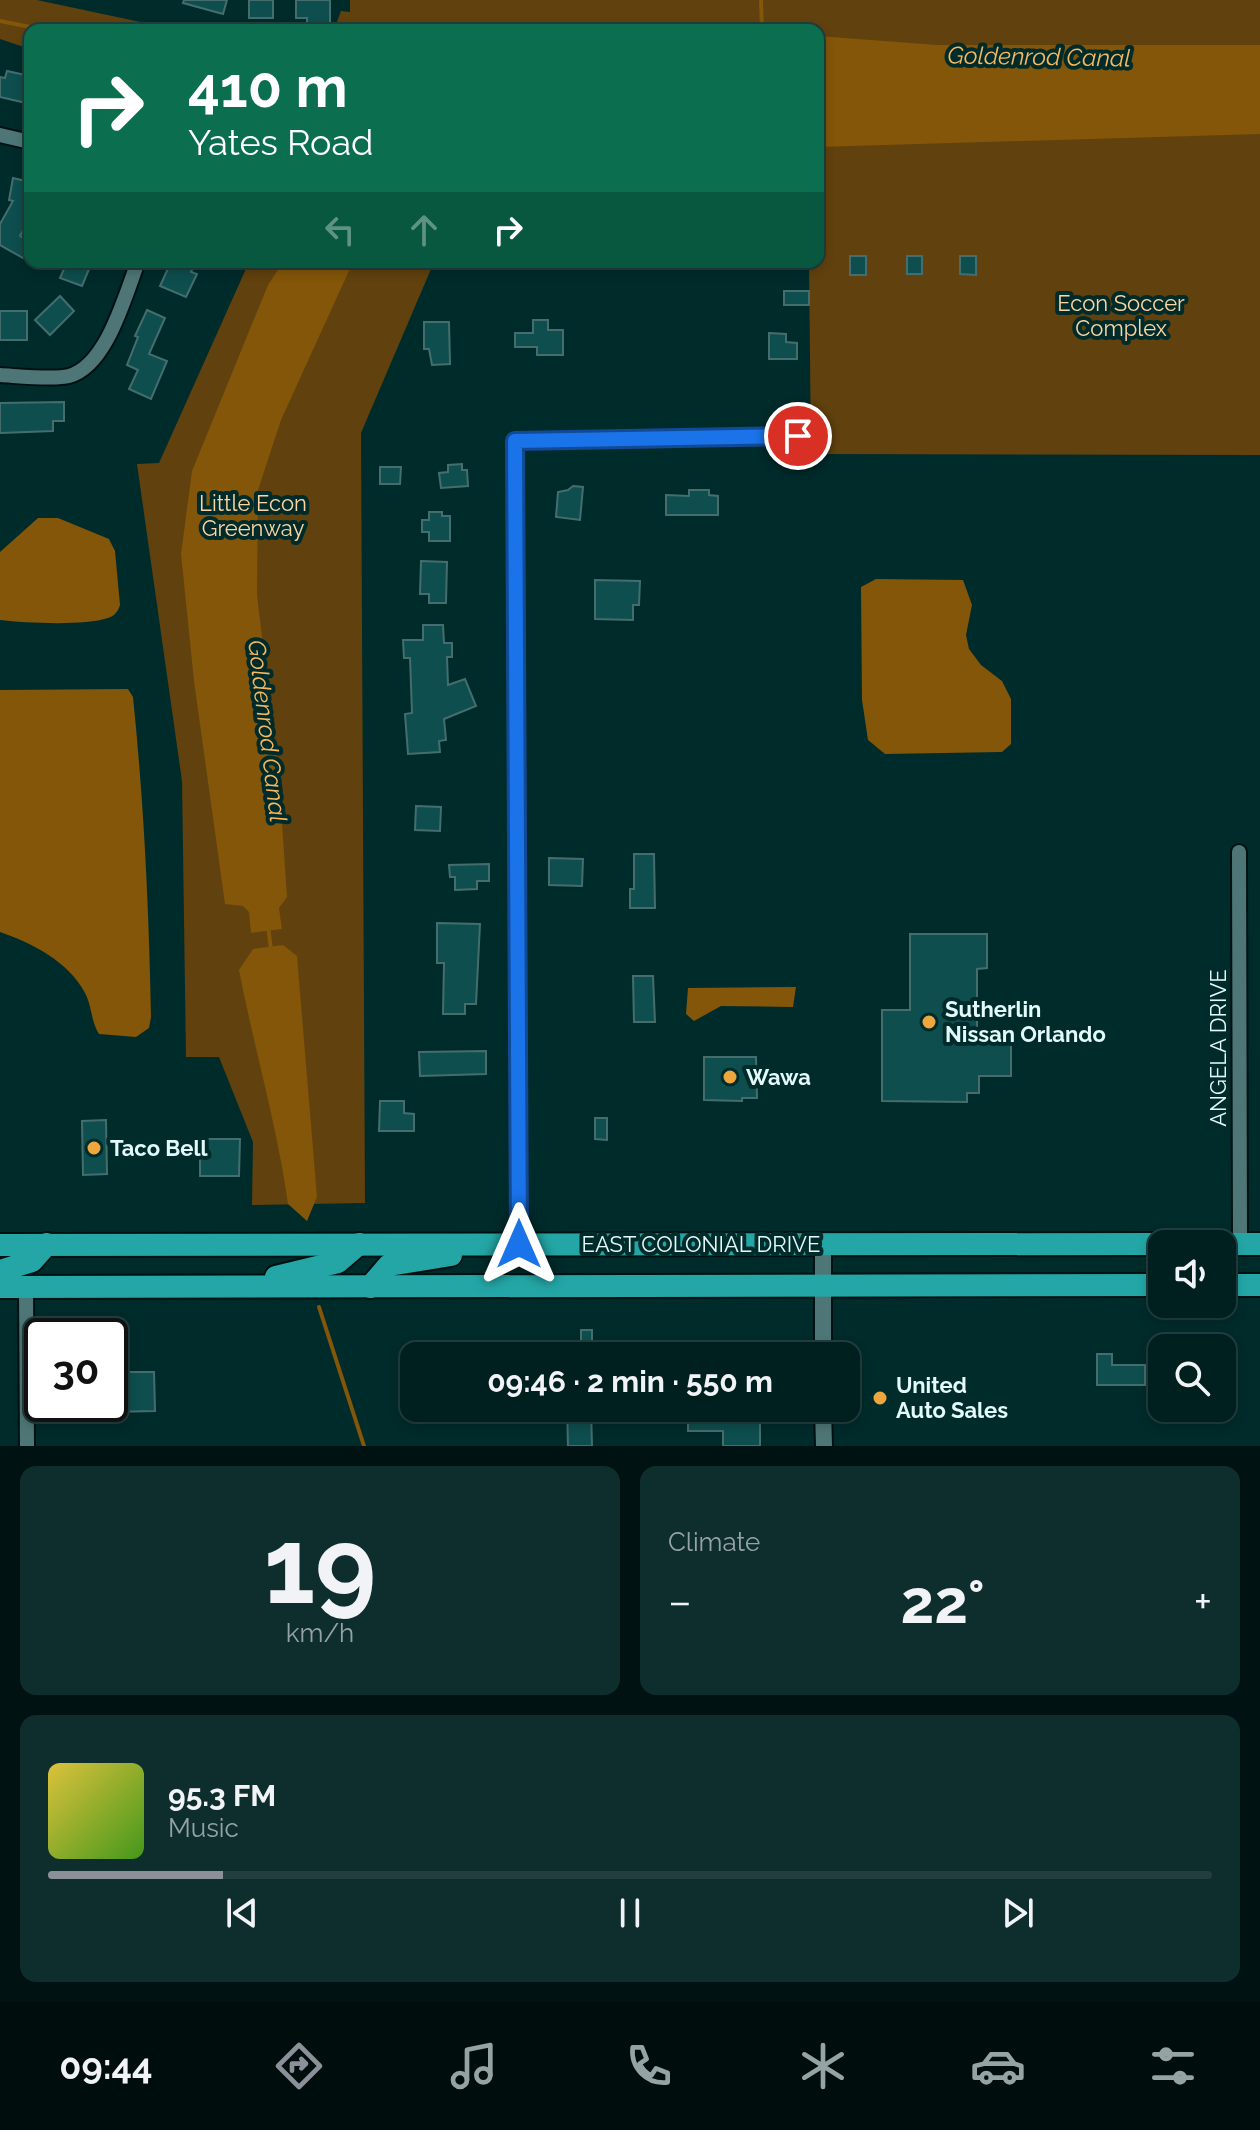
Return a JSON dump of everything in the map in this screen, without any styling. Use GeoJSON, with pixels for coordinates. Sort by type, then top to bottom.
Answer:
{"type":"FeatureCollection","features":[{"type":"Feature","properties":{"kind":"highway"},"geometry":{"type":"LineString","coordinates":[[0,1271],[32,1261],[47,1244]]}},
{"type":"Feature","properties":{"kind":"highway"},"geometry":{"type":"LineString","coordinates":[[191,1287],[315,1269],[338,1262],[359,1244]]}},
{"type":"Feature","properties":{"kind":"highway"},"geometry":{"type":"LineString","coordinates":[[370,1287],[389,1265],[519,1244]]}},
{"type":"Feature","properties":{"kind":"highway","name":"EAST COLONIAL DRIVE"},"geometry":{"type":"LineString","coordinates":[[0,1245],[1148,1244]]}},
{"type":"Feature","properties":{"kind":"highway"},"geometry":{"type":"LineString","coordinates":[[1100,1285],[1148,1276]]}},
{"type":"Feature","properties":{"kind":"highway","name":"EAST COLONIAL DRIVE"},"geometry":{"type":"LineString","coordinates":[[0,1287],[1148,1285]]}},
{"type":"Feature","properties":{"kind":"highway"},"geometry":{"type":"LineString","coordinates":[[1236,1285],[1260,1285]]}},
{"type":"Feature","properties":{"kind":"street"},"geometry":{"type":"LineString","coordinates":[[0,135],[24,141]]}},
{"type":"Feature","properties":{"kind":"street"},"geometry":{"type":"LineString","coordinates":[[0,375],[69,376],[92,363],[104,346],[136,268]]}},
{"type":"Feature","properties":{"kind":"street"},"geometry":{"type":"LineString","coordinates":[[519,1244],[515,441],[810,436]]}},
{"type":"Feature","properties":{"kind":"street","name":"ANGELA DRIVE"},"geometry":{"type":"LineString","coordinates":[[1239,852],[1241,1244]]}},
{"type":"Feature","properties":{"kind":"street"},"geometry":{"type":"LineString","coordinates":[[823,1244],[823,1342]]}},
{"type":"Feature","properties":{"kind":"street"},"geometry":{"type":"LineString","coordinates":[[26,1287],[27,1446]]}},
{"type":"Feature","properties":{"kind":"street"},"geometry":{"type":"LineString","coordinates":[[823,1422],[824,1446]]}},
{"type":"Feature","properties":{"kind":"green space"},"geometry":{"type":"Polygon","coordinates":[[[0,0],[37,0],[150,24],[24,24],[24,47],[0,39],[0,0]]]}},
{"type":"Feature","properties":{"kind":"green space","name":"Econ Soccer Complex"},"geometry":{"type":"Polygon","coordinates":[[[350,0],[1260,0],[1260,455],[811,454],[809,268],[824,268],[824,24],[336,24],[341,11],[350,12],[350,0]]]}},
{"type":"Feature","properties":{"kind":"green space","name":"Little Econ Greenway"},"geometry":{"type":"Polygon","coordinates":[[[246,268],[431,268],[361,433],[365,1203],[252,1205],[253,1142],[219,1057],[186,1057],[182,781],[137,464],[159,463],[246,268]]]}},
{"type":"Feature","properties":{"kind":"water"},"geometry":{"type":"Polygon","coordinates":[[[824,36],[937,45],[1260,45],[1260,134],[824,147],[824,36]]]}},
{"type":"Feature","properties":{"kind":"water"},"geometry":{"type":"Polygon","coordinates":[[[279,268],[350,268],[281,420],[258,490],[257,595],[279,778],[287,897],[279,908],[282,929],[251,933],[249,912],[243,906],[225,904],[194,681],[181,554],[192,471],[268,285],[279,268]]]}},
{"type":"Feature","properties":{"kind":"water"},"geometry":{"type":"Polygon","coordinates":[[[38,518],[58,518],[109,539],[115,551],[120,605],[114,615],[98,621],[70,623],[0,620],[0,552],[38,518]]]}},
{"type":"Feature","properties":{"kind":"water"},"geometry":{"type":"Polygon","coordinates":[[[876,579],[963,580],[972,605],[966,635],[969,649],[981,665],[1002,681],[1011,699],[1011,744],[1002,752],[885,754],[868,740],[862,700],[861,587],[876,579]]]}},
{"type":"Feature","properties":{"kind":"water"},"geometry":{"type":"Polygon","coordinates":[[[128,689],[133,697],[140,777],[151,1017],[149,1028],[136,1037],[99,1034],[85,993],[69,972],[37,948],[0,932],[0,690],[128,689]]]}},
{"type":"Feature","properties":{"kind":"water"},"geometry":{"type":"Polygon","coordinates":[[[283,945],[297,956],[317,1197],[307,1221],[288,1204],[239,970],[253,949],[283,945]]]}},
{"type":"Feature","properties":{"kind":"water"},"geometry":{"type":"Polygon","coordinates":[[[796,987],[793,1007],[721,1006],[694,1021],[686,1014],[688,988],[796,987]]]}},
{"type":"Feature","properties":{"kind":"building"},"geometry":{"type":"Polygon","coordinates":[[[184,0],[227,0],[223,14],[183,3],[184,0]]]}},
{"type":"Feature","properties":{"kind":"building"},"geometry":{"type":"Polygon","coordinates":[[[249,0],[273,0],[273,18],[249,18],[249,0]]]}},
{"type":"Feature","properties":{"kind":"building"},"geometry":{"type":"Polygon","coordinates":[[[296,0],[330,0],[330,24],[307,24],[307,18],[296,18],[296,0]]]}},
{"type":"Feature","properties":{"kind":"building"},"geometry":{"type":"Polygon","coordinates":[[[7,71],[24,75],[24,103],[0,97],[0,77],[5,78],[7,71]]]}},
{"type":"Feature","properties":{"kind":"building"},"geometry":{"type":"Polygon","coordinates":[[[13,178],[24,181],[24,229],[20,236],[24,238],[23,258],[0,245],[0,224],[13,201],[9,200],[13,178]]]}},
{"type":"Feature","properties":{"kind":"building"},"geometry":{"type":"Polygon","coordinates":[[[850,256],[866,256],[866,275],[850,275],[850,256]]]}},
{"type":"Feature","properties":{"kind":"building"},"geometry":{"type":"Polygon","coordinates":[[[907,256],[922,256],[922,274],[907,274],[907,256]]]}},
{"type":"Feature","properties":{"kind":"building"},"geometry":{"type":"Polygon","coordinates":[[[960,256],[976,256],[976,275],[960,274],[960,256]]]}},
{"type":"Feature","properties":{"kind":"building"},"geometry":{"type":"Polygon","coordinates":[[[64,268],[90,268],[82,286],[60,278],[64,268]]]}},
{"type":"Feature","properties":{"kind":"building"},"geometry":{"type":"Polygon","coordinates":[[[168,268],[193,268],[191,272],[197,274],[186,297],[160,286],[168,268]]]}},
{"type":"Feature","properties":{"kind":"building"},"geometry":{"type":"Polygon","coordinates":[[[784,291],[809,291],[809,305],[784,305],[784,291]]]}},
{"type":"Feature","properties":{"kind":"building"},"geometry":{"type":"Polygon","coordinates":[[[60,296],[74,311],[50,335],[35,320],[60,296]]]}},
{"type":"Feature","properties":{"kind":"building"},"geometry":{"type":"Polygon","coordinates":[[[147,310],[165,318],[149,354],[167,361],[151,399],[129,389],[138,370],[127,365],[147,310]]]}},
{"type":"Feature","properties":{"kind":"building"},"geometry":{"type":"Polygon","coordinates":[[[0,311],[27,311],[27,340],[0,340],[0,311]]]}},
{"type":"Feature","properties":{"kind":"building"},"geometry":{"type":"Polygon","coordinates":[[[533,320],[548,320],[548,330],[563,330],[563,355],[537,355],[537,347],[515,347],[515,333],[533,333],[533,320]]]}},
{"type":"Feature","properties":{"kind":"building"},"geometry":{"type":"Polygon","coordinates":[[[424,322],[449,322],[450,364],[432,365],[429,349],[424,349],[424,322]]]}},
{"type":"Feature","properties":{"kind":"building"},"geometry":{"type":"Polygon","coordinates":[[[769,333],[786,334],[786,342],[797,343],[797,359],[769,359],[769,333]]]}},
{"type":"Feature","properties":{"kind":"building"},"geometry":{"type":"Polygon","coordinates":[[[64,402],[64,421],[53,421],[53,431],[0,433],[0,403],[64,402]]]}},
{"type":"Feature","properties":{"kind":"building"},"geometry":{"type":"Polygon","coordinates":[[[462,464],[462,470],[467,470],[468,486],[441,488],[439,473],[448,472],[448,465],[462,464]]]}},
{"type":"Feature","properties":{"kind":"building"},"geometry":{"type":"Polygon","coordinates":[[[380,467],[401,467],[400,484],[380,484],[380,467]]]}},
{"type":"Feature","properties":{"kind":"building"},"geometry":{"type":"Polygon","coordinates":[[[573,486],[583,487],[580,520],[556,517],[558,492],[573,486]]]}},
{"type":"Feature","properties":{"kind":"building"},"geometry":{"type":"Polygon","coordinates":[[[689,490],[709,490],[709,495],[718,496],[718,515],[666,515],[666,495],[689,496],[689,490]]]}},
{"type":"Feature","properties":{"kind":"building"},"geometry":{"type":"Polygon","coordinates":[[[429,512],[442,512],[442,516],[450,516],[450,541],[429,541],[429,532],[422,532],[422,520],[429,520],[429,512]]]}},
{"type":"Feature","properties":{"kind":"building"},"geometry":{"type":"Polygon","coordinates":[[[421,561],[447,562],[446,603],[429,603],[429,594],[420,594],[421,561]]]}},
{"type":"Feature","properties":{"kind":"building"},"geometry":{"type":"Polygon","coordinates":[[[595,580],[640,581],[639,605],[633,605],[633,620],[595,619],[595,580]]]}},
{"type":"Feature","properties":{"kind":"building"},"geometry":{"type":"Polygon","coordinates":[[[423,625],[443,625],[444,643],[452,643],[452,657],[447,657],[448,685],[465,679],[476,706],[444,719],[446,740],[439,741],[440,752],[408,754],[405,714],[412,713],[410,658],[404,658],[403,640],[423,640],[423,625]]]}},
{"type":"Feature","properties":{"kind":"building"},"geometry":{"type":"Polygon","coordinates":[[[416,806],[441,807],[440,831],[415,830],[416,806]]]}},
{"type":"Feature","properties":{"kind":"building"},"geometry":{"type":"Polygon","coordinates":[[[634,854],[654,854],[655,908],[630,908],[630,889],[634,889],[634,854]]]}},
{"type":"Feature","properties":{"kind":"building"},"geometry":{"type":"Polygon","coordinates":[[[549,858],[583,859],[582,886],[549,885],[549,858]]]}},
{"type":"Feature","properties":{"kind":"building"},"geometry":{"type":"Polygon","coordinates":[[[489,864],[489,881],[477,881],[477,889],[455,890],[455,877],[450,877],[449,865],[489,864]]]}},
{"type":"Feature","properties":{"kind":"building"},"geometry":{"type":"Polygon","coordinates":[[[437,923],[480,924],[476,1004],[465,1004],[465,1014],[443,1014],[444,963],[437,963],[437,923]]]}},
{"type":"Feature","properties":{"kind":"building","name":"Sutherlin Nissan Orlando"},"geometry":{"type":"Polygon","coordinates":[[[910,934],[987,934],[987,968],[977,969],[977,1033],[1011,1033],[1011,1076],[979,1076],[979,1093],[967,1093],[967,1102],[882,1101],[882,1010],[910,1010],[910,934]]]}},
{"type":"Feature","properties":{"kind":"building"},"geometry":{"type":"Polygon","coordinates":[[[633,976],[653,976],[655,1022],[634,1022],[633,976]]]}},
{"type":"Feature","properties":{"kind":"building"},"geometry":{"type":"Polygon","coordinates":[[[486,1051],[486,1074],[420,1076],[419,1052],[486,1051]]]}},
{"type":"Feature","properties":{"kind":"building","name":"Wawa"},"geometry":{"type":"Polygon","coordinates":[[[704,1057],[756,1057],[757,1098],[742,1098],[742,1101],[704,1100],[704,1057]]]}},
{"type":"Feature","properties":{"kind":"building"},"geometry":{"type":"Polygon","coordinates":[[[380,1101],[404,1101],[404,1113],[414,1114],[414,1131],[379,1131],[380,1101]]]}},
{"type":"Feature","properties":{"kind":"building"},"geometry":{"type":"Polygon","coordinates":[[[595,1118],[607,1118],[607,1140],[595,1139],[595,1118]]]}},
{"type":"Feature","properties":{"kind":"building","name":"Taco Bell"},"geometry":{"type":"Polygon","coordinates":[[[106,1120],[107,1174],[83,1175],[82,1121],[106,1120]]]}},
{"type":"Feature","properties":{"kind":"building"},"geometry":{"type":"Polygon","coordinates":[[[200,1139],[240,1139],[239,1176],[200,1176],[200,1139]]]}},
{"type":"Feature","properties":{"kind":"building"},"geometry":{"type":"Polygon","coordinates":[[[581,1330],[592,1330],[592,1342],[581,1342],[581,1330]]]}},
{"type":"Feature","properties":{"kind":"building"},"geometry":{"type":"Polygon","coordinates":[[[1097,1354],[1112,1354],[1112,1365],[1145,1365],[1145,1385],[1097,1385],[1097,1354]]]}},
{"type":"Feature","properties":{"kind":"building"},"geometry":{"type":"Polygon","coordinates":[[[128,1372],[154,1372],[155,1411],[128,1412],[128,1372]]]}},
{"type":"Feature","properties":{"kind":"building"},"geometry":{"type":"Polygon","coordinates":[[[567,1422],[591,1422],[592,1446],[568,1446],[567,1422]]]}},
{"type":"Feature","properties":{"kind":"building"},"geometry":{"type":"Polygon","coordinates":[[[688,1422],[760,1422],[760,1446],[723,1446],[723,1431],[688,1431],[688,1422]]]}},
{"type":"Feature","properties":{"kind":"waterway"},"geometry":{"type":"LineString","coordinates":[[761,0],[762,24]]}},
{"type":"Feature","properties":{"kind":"waterway"},"geometry":{"type":"LineString","coordinates":[[0,21],[24,26]]}},
{"type":"Feature","properties":{"kind":"waterway","name":"Goldenrod Canal"},"geometry":{"type":"LineString","coordinates":[[268,926],[271,949]]}},
{"type":"Feature","properties":{"kind":"waterway","name":"Goldenrod Canal"},"geometry":{"type":"LineString","coordinates":[[319,1307],[364,1446]]}},
{"type":"Feature","properties":{"kind":"place","name":"Sutherlin Nissan Orlando"},"geometry":{"type":"Point","coordinates":[929,1022]}},
{"type":"Feature","properties":{"kind":"place","name":"Wawa"},"geometry":{"type":"Point","coordinates":[730,1077]}},
{"type":"Feature","properties":{"kind":"place","name":"Taco Bell"},"geometry":{"type":"Point","coordinates":[94,1148]}},
{"type":"Feature","properties":{"kind":"place","name":"United Auto Sales"},"geometry":{"type":"Point","coordinates":[880,1398]}},
{"type":"Feature","properties":{"kind":"route"},"geometry":{"type":"LineString","coordinates":[[519,1244],[515,441],[798,436]]}}]}
